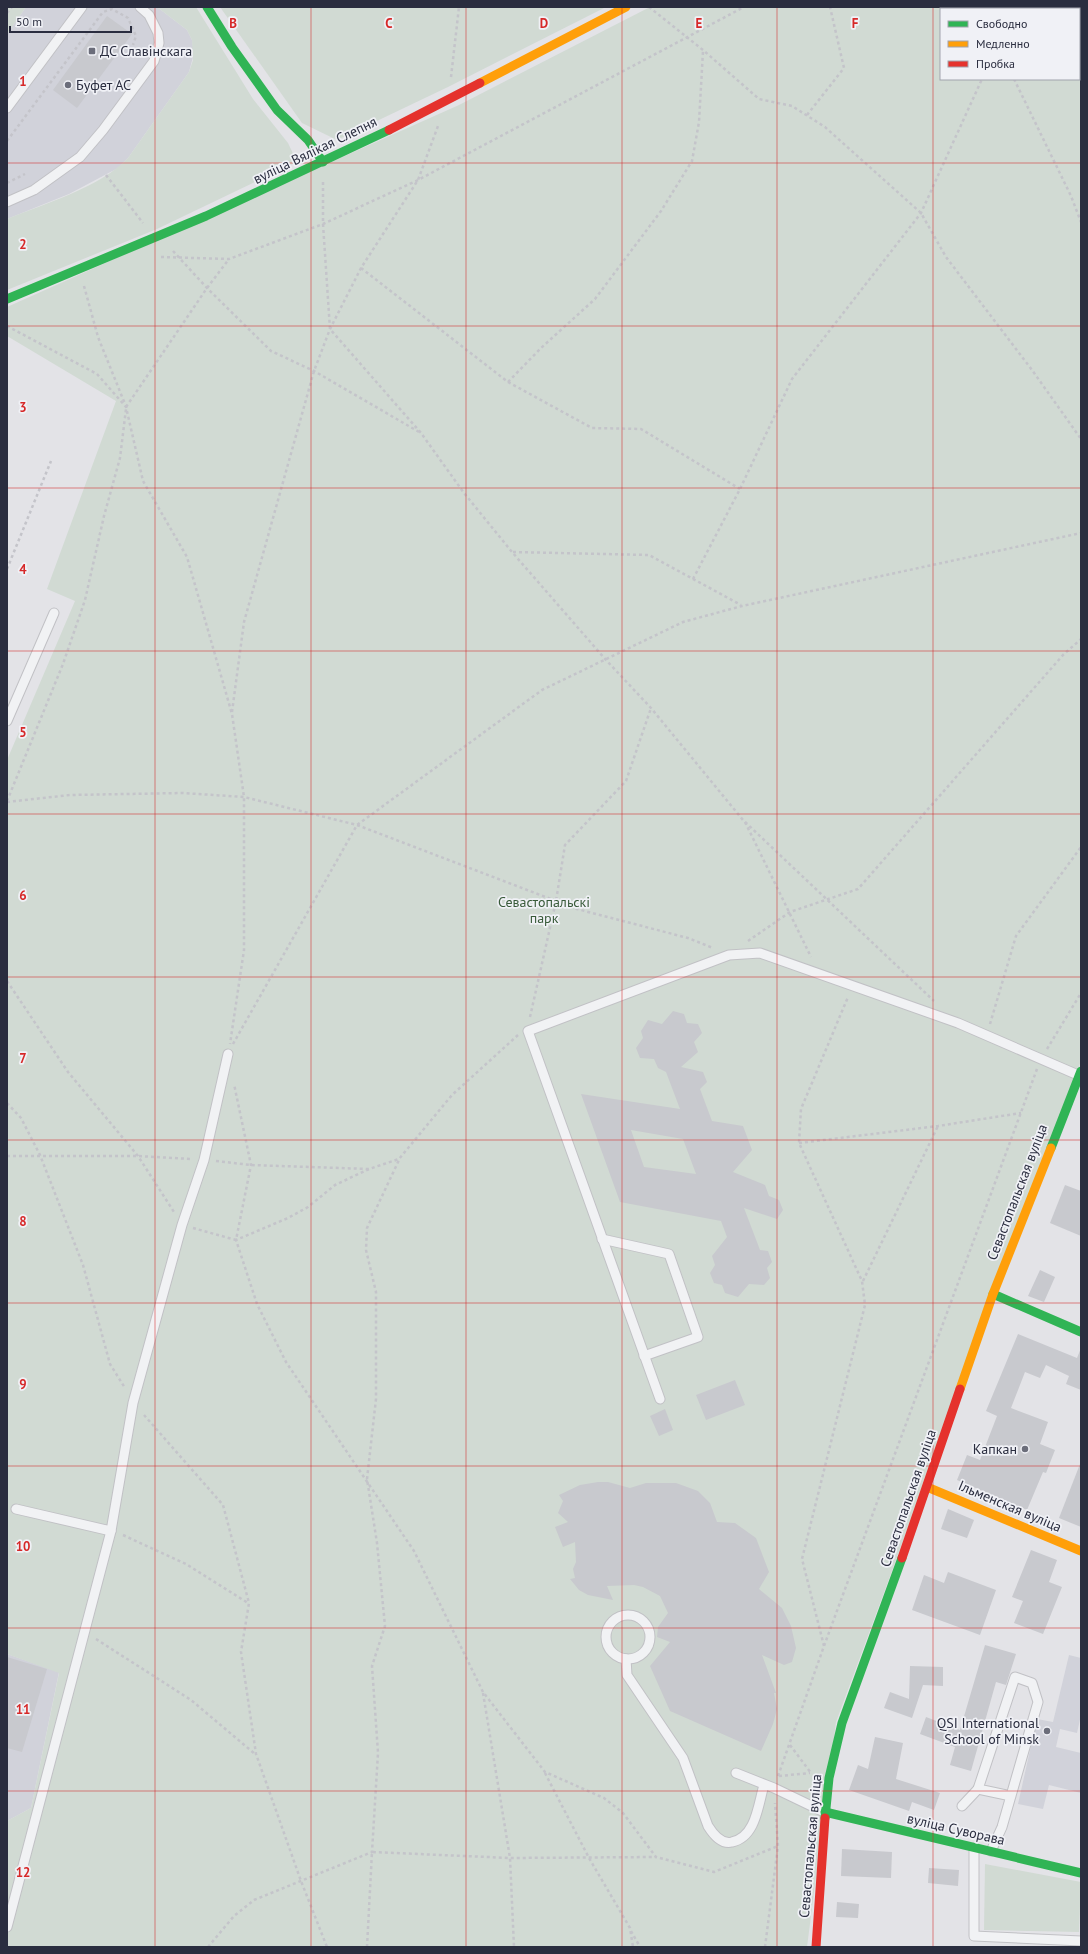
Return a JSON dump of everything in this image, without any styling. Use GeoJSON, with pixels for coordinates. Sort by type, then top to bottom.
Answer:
{"type":"FeatureCollection","features":[{"type":"Feature","properties":{"kind":"street"},"geometry":{"type":"LineString","coordinates":[[207,7],[232,48],[277,110],[308,140],[323,162]]}},
{"type":"Feature","properties":{"kind":"street","name":"вуліца Вялікая Слепня"},"geometry":{"type":"LineString","coordinates":[[7,299],[158,237],[323,162],[626,7]]}},
{"type":"Feature","properties":{"kind":"street","name":"Севастопальская вуліца"},"geometry":{"type":"LineString","coordinates":[[816,1947],[825,1812],[829,1778],[842,1723],[927,1487],[993,1294],[1080,1073]]}},
{"type":"Feature","properties":{"kind":"street"},"geometry":{"type":"LineString","coordinates":[[993,1294],[1081,1332]]}},
{"type":"Feature","properties":{"kind":"street","name":"Ільменская вуліца"},"geometry":{"type":"LineString","coordinates":[[927,1487],[1081,1551]]}},
{"type":"Feature","properties":{"kind":"street","name":"вуліца Суворава"},"geometry":{"type":"LineString","coordinates":[[825,1812],[1081,1873]]}},
{"type":"Feature","properties":{"kind":"lane"},"geometry":{"type":"LineString","coordinates":[[7,108],[82,7]]}},
{"type":"Feature","properties":{"kind":"lane"},"geometry":{"type":"LineString","coordinates":[[7,202],[34,190],[80,157],[103,130],[154,61],[159,43],[158,33],[149,16],[140,7]]}},
{"type":"Feature","properties":{"kind":"lane"},"geometry":{"type":"LineString","coordinates":[[7,721],[54,613]]}},
{"type":"Feature","properties":{"kind":"lane"},"geometry":{"type":"LineString","coordinates":[[660,1399],[528,1031],[729,955],[760,952],[958,1023],[1041,1059],[1080,1073]]}},
{"type":"Feature","properties":{"kind":"lane"},"geometry":{"type":"LineString","coordinates":[[7,1927],[111,1531],[133,1403],[182,1225],[204,1160],[228,1054]]}},
{"type":"Feature","properties":{"kind":"lane"},"geometry":{"type":"LineString","coordinates":[[602,1239],[669,1254],[698,1337],[644,1356]]}},
{"type":"Feature","properties":{"kind":"lane"},"geometry":{"type":"LineString","coordinates":[[16,1509],[111,1531]]}},
{"type":"Feature","properties":{"kind":"lane"},"geometry":{"type":"LineString","coordinates":[[632,1615],[645,1622],[649,1629],[650,1644],[640,1656],[626,1659],[613,1653],[607,1641],[607,1634],[613,1622],[625,1616],[632,1615]]}},
{"type":"Feature","properties":{"kind":"lane"},"geometry":{"type":"LineString","coordinates":[[626,1659],[628,1675],[683,1758],[708,1826],[714,1835],[729,1843],[738,1841],[747,1835],[752,1826],[764,1785]]}},
{"type":"Feature","properties":{"kind":"lane"},"geometry":{"type":"LineString","coordinates":[[962,1806],[978,1788],[1014,1676],[1032,1684],[1038,1702],[1002,1827],[991,1852]]}},
{"type":"Feature","properties":{"kind":"lane"},"geometry":{"type":"LineString","coordinates":[[736,1773],[774,1788],[825,1812]]}},
{"type":"Feature","properties":{"kind":"lane"},"geometry":{"type":"LineString","coordinates":[[978,1788],[1011,1796]]}},
{"type":"Feature","properties":{"kind":"lane"},"geometry":{"type":"LineString","coordinates":[[974,1848],[974,1936],[1081,1941]]}},
{"type":"Feature","properties":{"kind":"path"},"geometry":{"type":"LineString","coordinates":[[7,13],[12,7]]}},
{"type":"Feature","properties":{"kind":"path"},"geometry":{"type":"LineString","coordinates":[[448,99],[459,7]]}},
{"type":"Feature","properties":{"kind":"path"},"geometry":{"type":"LineString","coordinates":[[649,7],[703,50],[759,99],[792,106],[825,127],[922,213],[946,257],[1032,370],[1081,439]]}},
{"type":"Feature","properties":{"kind":"path"},"geometry":{"type":"LineString","coordinates":[[156,257],[179,256],[229,259],[323,224],[418,180],[744,7]]}},
{"type":"Feature","properties":{"kind":"path"},"geometry":{"type":"LineString","coordinates":[[807,116],[844,68],[830,7]]}},
{"type":"Feature","properties":{"kind":"path"},"geometry":{"type":"LineString","coordinates":[[7,141],[105,10],[115,9],[128,18],[136,36],[133,45]]}},
{"type":"Feature","properties":{"kind":"path"},"geometry":{"type":"LineString","coordinates":[[508,382],[541,348],[595,299],[661,211],[692,161],[699,122],[703,50]]}},
{"type":"Feature","properties":{"kind":"path"},"geometry":{"type":"LineString","coordinates":[[693,579],[740,489],[792,379],[922,213],[982,80]]}},
{"type":"Feature","properties":{"kind":"path"},"geometry":{"type":"LineString","coordinates":[[1014,80],[1071,196],[1081,222]]}},
{"type":"Feature","properties":{"kind":"path"},"geometry":{"type":"LineString","coordinates":[[232,714],[244,622],[314,371],[330,329],[361,268],[418,180],[440,121]]}},
{"type":"Feature","properties":{"kind":"path"},"geometry":{"type":"LineString","coordinates":[[323,162],[323,224],[330,329],[421,433],[464,493],[512,552],[606,660],[651,708],[743,820],[935,1002]]}},
{"type":"Feature","properties":{"kind":"path"},"geometry":{"type":"LineString","coordinates":[[7,183],[25,174]]}},
{"type":"Feature","properties":{"kind":"path"},"geometry":{"type":"LineString","coordinates":[[106,175],[142,223],[179,256],[207,288],[271,351],[314,371],[421,433]]}},
{"type":"Feature","properties":{"kind":"path"},"geometry":{"type":"LineString","coordinates":[[229,259],[207,288],[126,407],[120,458],[104,516],[85,600],[63,664],[7,801],[70,795],[183,793],[244,797],[357,825],[577,909],[688,938],[729,955]]}},
{"type":"Feature","properties":{"kind":"path"},"geometry":{"type":"LineString","coordinates":[[361,268],[508,382],[592,428],[641,429],[740,489]]}},
{"type":"Feature","properties":{"kind":"path"},"geometry":{"type":"LineString","coordinates":[[79,270],[98,337],[126,407],[143,481],[187,557],[232,714],[244,797],[244,950],[228,1054]]}},
{"type":"Feature","properties":{"kind":"path"},"geometry":{"type":"LineString","coordinates":[[7,326],[97,374],[126,407]]}},
{"type":"Feature","properties":{"kind":"path"},"geometry":{"type":"LineString","coordinates":[[7,569],[51,461]]}},
{"type":"Feature","properties":{"kind":"path"},"geometry":{"type":"LineString","coordinates":[[228,1054],[357,825],[542,690],[682,622],[742,606],[1081,533]]}},
{"type":"Feature","properties":{"kind":"path"},"geometry":{"type":"LineString","coordinates":[[512,552],[649,555],[742,606]]}},
{"type":"Feature","properties":{"kind":"path"},"geometry":{"type":"LineString","coordinates":[[747,942],[790,912],[858,889],[1063,655],[1081,639]]}},
{"type":"Feature","properties":{"kind":"path"},"geometry":{"type":"LineString","coordinates":[[367,1947],[378,1753],[372,1666],[385,1626],[377,1543],[367,1479],[376,1399],[376,1292],[366,1250],[367,1228],[399,1160],[452,1095],[518,1035],[528,1031],[540,969],[556,901],[565,845],[626,781],[651,708]]}},
{"type":"Feature","properties":{"kind":"path"},"geometry":{"type":"LineString","coordinates":[[743,820],[790,912],[819,974]]}},
{"type":"Feature","properties":{"kind":"path"},"geometry":{"type":"LineString","coordinates":[[987,1036],[1016,936],[1081,847]]}},
{"type":"Feature","properties":{"kind":"path"},"geometry":{"type":"LineString","coordinates":[[7,981],[68,1072],[138,1156],[182,1225],[236,1240],[288,1218],[308,1207],[335,1185],[369,1169],[399,1160]]}},
{"type":"Feature","properties":{"kind":"path"},"geometry":{"type":"LineString","coordinates":[[824,1646],[802,1560],[865,1305],[862,1281],[799,1144],[802,1109],[853,986]]}},
{"type":"Feature","properties":{"kind":"path"},"geometry":{"type":"LineString","coordinates":[[765,1947],[778,1846],[774,1788],[824,1646],[1041,1059],[1081,993]]}},
{"type":"Feature","properties":{"kind":"path"},"geometry":{"type":"LineString","coordinates":[[234,1083],[251,1165],[236,1240],[257,1304],[286,1362],[367,1479],[414,1551],[483,1692],[545,1772],[589,1858],[640,1947]]}},
{"type":"Feature","properties":{"kind":"path"},"geometry":{"type":"LineString","coordinates":[[7,1103],[21,1118],[40,1154],[83,1265],[110,1364],[133,1403],[223,1505],[249,1603],[241,1652],[256,1754],[301,1881],[327,1947]]}},
{"type":"Feature","properties":{"kind":"path"},"geometry":{"type":"LineString","coordinates":[[799,1144],[938,1126],[1021,1112]]}},
{"type":"Feature","properties":{"kind":"path"},"geometry":{"type":"LineString","coordinates":[[862,1281],[938,1126]]}},
{"type":"Feature","properties":{"kind":"path"},"geometry":{"type":"LineString","coordinates":[[7,1156],[40,1154]]}},
{"type":"Feature","properties":{"kind":"path"},"geometry":{"type":"LineString","coordinates":[[111,1531],[141,1542],[186,1564],[249,1603]]}},
{"type":"Feature","properties":{"kind":"path"},"geometry":{"type":"LineString","coordinates":[[84,1632],[191,1700],[256,1754]]}},
{"type":"Feature","properties":{"kind":"path"},"geometry":{"type":"LineString","coordinates":[[483,1692],[510,1858],[514,1947]]}},
{"type":"Feature","properties":{"kind":"path"},"geometry":{"type":"LineString","coordinates":[[779,1776],[811,1773],[790,1744]]}},
{"type":"Feature","properties":{"kind":"path"},"geometry":{"type":"LineString","coordinates":[[545,1772],[604,1798],[623,1814],[656,1857]]}},
{"type":"Feature","properties":{"kind":"path"},"geometry":{"type":"LineString","coordinates":[[208,1947],[234,1916],[254,1900],[372,1852],[510,1858],[656,1857],[714,1872],[778,1846]]}},
{"type":"Feature","properties":{"kind":"path"},"geometry":{"type":"LineString","coordinates":[[630,1928],[633,1947]]}},
{"type":"Feature","properties":{"kind":"shaded area"},"geometry":{"type":"Polygon","coordinates":[[[26,7],[157,7],[187,30],[192,40],[194,53],[189,72],[128,158],[118,168],[69,194],[7,219],[7,34],[26,7]]]}},
{"type":"Feature","properties":{"kind":"shaded area"},"geometry":{"type":"Polygon","coordinates":[[[7,1654],[59,1672],[31,1808],[7,1821],[7,1654]]]}},
{"type":"Feature","properties":{"kind":"shaded area","name":"QSI International School of Minsk"},"geometry":{"type":"Polygon","coordinates":[[[1069,1655],[1081,1658],[1081,1715],[1077,1733],[1060,1729],[1056,1747],[1081,1753],[1081,1793],[1049,1785],[1043,1809],[1018,1804],[1037,1719],[1053,1722],[1069,1655]]]}},
{"type":"Feature","properties":{"kind":"green space"},"geometry":{"type":"Polygon","coordinates":[[[7,7],[26,7],[7,34],[7,7]]]}},
{"type":"Feature","properties":{"kind":"green space"},"geometry":{"type":"Polygon","coordinates":[[[157,7],[196,7],[253,99],[288,143],[297,162],[157,229],[7,290],[7,219],[71,194],[116,169],[128,158],[189,72],[193,60],[192,40],[187,30],[157,7]]]}},
{"type":"Feature","properties":{"kind":"green space"},"geometry":{"type":"Polygon","coordinates":[[[220,7],[606,7],[448,87],[337,140],[302,123],[220,7]]]}},
{"type":"Feature","properties":{"kind":"green space","name":"Севастопальскі парк"},"geometry":{"type":"Polygon","coordinates":[[[650,7],[1081,7],[1081,1061],[836,1722],[807,1947],[7,1947],[7,1821],[31,1808],[59,1673],[7,1654],[7,760],[75,601],[47,589],[116,401],[7,336],[7,307],[459,105],[650,7]]]}},
{"type":"Feature","properties":{"kind":"green space"},"geometry":{"type":"Polygon","coordinates":[[[985,1864],[1081,1882],[1079,1932],[984,1930],[985,1864]]]}},
{"type":"Feature","properties":{"kind":"building"},"geometry":{"type":"Polygon","coordinates":[[[107,16],[132,34],[77,108],[53,90],[107,16]]]}},
{"type":"Feature","properties":{"kind":"building"},"geometry":{"type":"Polygon","coordinates":[[[673,1011],[684,1014],[687,1023],[698,1024],[702,1033],[694,1042],[698,1052],[681,1067],[703,1072],[707,1082],[700,1089],[712,1121],[743,1126],[752,1150],[733,1172],[765,1185],[769,1196],[779,1200],[783,1210],[777,1219],[744,1208],[760,1250],[768,1251],[772,1262],[767,1268],[770,1278],[764,1285],[749,1284],[738,1297],[725,1293],[722,1285],[714,1283],[710,1273],[715,1265],[712,1256],[727,1237],[721,1221],[620,1202],[581,1094],[680,1109],[666,1072],[658,1068],[654,1059],[640,1058],[636,1048],[643,1038],[641,1031],[648,1020],[662,1024],[673,1011]],[[631,1130],[644,1167],[696,1174],[683,1139],[631,1130]]]}},
{"type":"Feature","properties":{"kind":"building"},"geometry":{"type":"Polygon","coordinates":[[[1065,1185],[1081,1191],[1081,1236],[1050,1223],[1065,1185]]]}},
{"type":"Feature","properties":{"kind":"building"},"geometry":{"type":"Polygon","coordinates":[[[1040,1270],[1055,1277],[1044,1302],[1028,1296],[1040,1270]]]}},
{"type":"Feature","properties":{"kind":"building"},"geometry":{"type":"Polygon","coordinates":[[[1018,1334],[1077,1358],[1081,1348],[1081,1390],[1066,1384],[1069,1376],[1046,1365],[1040,1378],[1025,1372],[1011,1408],[1048,1422],[1040,1444],[1055,1450],[1046,1473],[1043,1472],[1027,1510],[957,1480],[967,1455],[980,1460],[997,1416],[986,1411],[1018,1334]]]}},
{"type":"Feature","properties":{"kind":"building"},"geometry":{"type":"Polygon","coordinates":[[[735,1380],[745,1405],[706,1420],[696,1395],[735,1380]]]}},
{"type":"Feature","properties":{"kind":"building"},"geometry":{"type":"Polygon","coordinates":[[[665,1409],[673,1430],[659,1436],[650,1416],[665,1409]]]}},
{"type":"Feature","properties":{"kind":"building"},"geometry":{"type":"Polygon","coordinates":[[[1081,1464],[1081,1527],[1059,1518],[1081,1464]]]}},
{"type":"Feature","properties":{"kind":"building"},"geometry":{"type":"Polygon","coordinates":[[[608,1482],[630,1488],[646,1483],[676,1483],[698,1491],[710,1503],[717,1522],[735,1523],[756,1538],[769,1572],[759,1589],[782,1608],[791,1626],[796,1648],[792,1662],[784,1665],[762,1655],[776,1693],[774,1693],[777,1709],[773,1724],[761,1751],[670,1711],[650,1666],[670,1642],[657,1637],[658,1627],[668,1613],[660,1596],[643,1587],[634,1585],[607,1586],[613,1600],[588,1595],[579,1590],[570,1579],[575,1578],[573,1569],[576,1562],[575,1542],[563,1547],[555,1527],[568,1522],[558,1513],[563,1501],[559,1495],[580,1485],[608,1482]]]}},
{"type":"Feature","properties":{"kind":"building"},"geometry":{"type":"Polygon","coordinates":[[[948,1509],[974,1520],[967,1538],[941,1529],[948,1509]]]}},
{"type":"Feature","properties":{"kind":"building"},"geometry":{"type":"Polygon","coordinates":[[[1031,1550],[1057,1560],[1049,1582],[1062,1587],[1043,1634],[1014,1623],[1023,1601],[1012,1597],[1031,1550]]]}},
{"type":"Feature","properties":{"kind":"building"},"geometry":{"type":"Polygon","coordinates":[[[948,1572],[996,1590],[980,1635],[912,1610],[924,1575],[944,1583],[948,1572]]]}},
{"type":"Feature","properties":{"kind":"building"},"geometry":{"type":"Polygon","coordinates":[[[985,1645],[1016,1654],[1006,1685],[996,1682],[971,1771],[950,1765],[955,1747],[920,1734],[926,1717],[960,1730],[985,1645]]]}},
{"type":"Feature","properties":{"kind":"building"},"geometry":{"type":"Polygon","coordinates":[[[7,1657],[47,1669],[22,1752],[7,1748],[7,1657]]]}},
{"type":"Feature","properties":{"kind":"building"},"geometry":{"type":"Polygon","coordinates":[[[910,1666],[943,1667],[943,1686],[923,1685],[912,1718],[884,1708],[890,1692],[909,1699],[910,1666]]]}},
{"type":"Feature","properties":{"kind":"building"},"geometry":{"type":"Polygon","coordinates":[[[875,1737],[903,1743],[896,1779],[940,1793],[934,1810],[912,1802],[909,1811],[849,1790],[858,1765],[868,1769],[875,1737]]]}},
{"type":"Feature","properties":{"kind":"building"},"geometry":{"type":"Polygon","coordinates":[[[842,1849],[892,1852],[891,1878],[841,1876],[842,1849]]]}},
{"type":"Feature","properties":{"kind":"building"},"geometry":{"type":"Polygon","coordinates":[[[929,1868],[959,1870],[958,1886],[928,1883],[929,1868]]]}},
{"type":"Feature","properties":{"kind":"building"},"geometry":{"type":"Polygon","coordinates":[[[837,1902],[859,1904],[858,1918],[836,1917],[837,1902]]]}},
{"type":"Feature","properties":{"kind":"traffic: fast"},"geometry":{"type":"LineString","coordinates":[[207,7],[232,47],[277,110],[308,140],[323,162]]}},
{"type":"Feature","properties":{"kind":"traffic: fast"},"geometry":{"type":"LineString","coordinates":[[7,299],[206,216],[389,130]]}},
{"type":"Feature","properties":{"kind":"traffic: fast"},"geometry":{"type":"LineString","coordinates":[[1051,1148],[1081,1071]]}},
{"type":"Feature","properties":{"kind":"traffic: fast"},"geometry":{"type":"LineString","coordinates":[[993,1294],[1081,1332]]}},
{"type":"Feature","properties":{"kind":"traffic: fast"},"geometry":{"type":"LineString","coordinates":[[825,1818],[829,1778],[842,1723],[902,1558]]}},
{"type":"Feature","properties":{"kind":"traffic: fast"},"geometry":{"type":"LineString","coordinates":[[825,1812],[1081,1873]]}},
{"type":"Feature","properties":{"kind":"traffic: slow"},"geometry":{"type":"LineString","coordinates":[[480,83],[626,7]]}},
{"type":"Feature","properties":{"kind":"traffic: slow"},"geometry":{"type":"LineString","coordinates":[[960,1389],[993,1294],[1051,1148]]}},
{"type":"Feature","properties":{"kind":"traffic: slow"},"geometry":{"type":"LineString","coordinates":[[927,1487],[1081,1551]]}},
{"type":"Feature","properties":{"kind":"traffic: jam"},"geometry":{"type":"LineString","coordinates":[[389,130],[480,83]]}},
{"type":"Feature","properties":{"kind":"traffic: jam"},"geometry":{"type":"LineString","coordinates":[[902,1558],[960,1389]]}},
{"type":"Feature","properties":{"kind":"traffic: jam"},"geometry":{"type":"LineString","coordinates":[[816,1947],[825,1818]]}},
{"type":"Feature","properties":{"kind":"place","name":"ДС Славінскага"},"geometry":{"type":"Point","coordinates":[92,51]}},
{"type":"Feature","properties":{"kind":"place","name":"Буфет АС"},"geometry":{"type":"Point","coordinates":[68,85]}},
{"type":"Feature","properties":{"kind":"place","name":"Капкан"},"geometry":{"type":"Point","coordinates":[1025,1449]}},
{"type":"Feature","properties":{"kind":"place","name":"QSI International School of Minsk"},"geometry":{"type":"Point","coordinates":[1047,1731]}}]}
